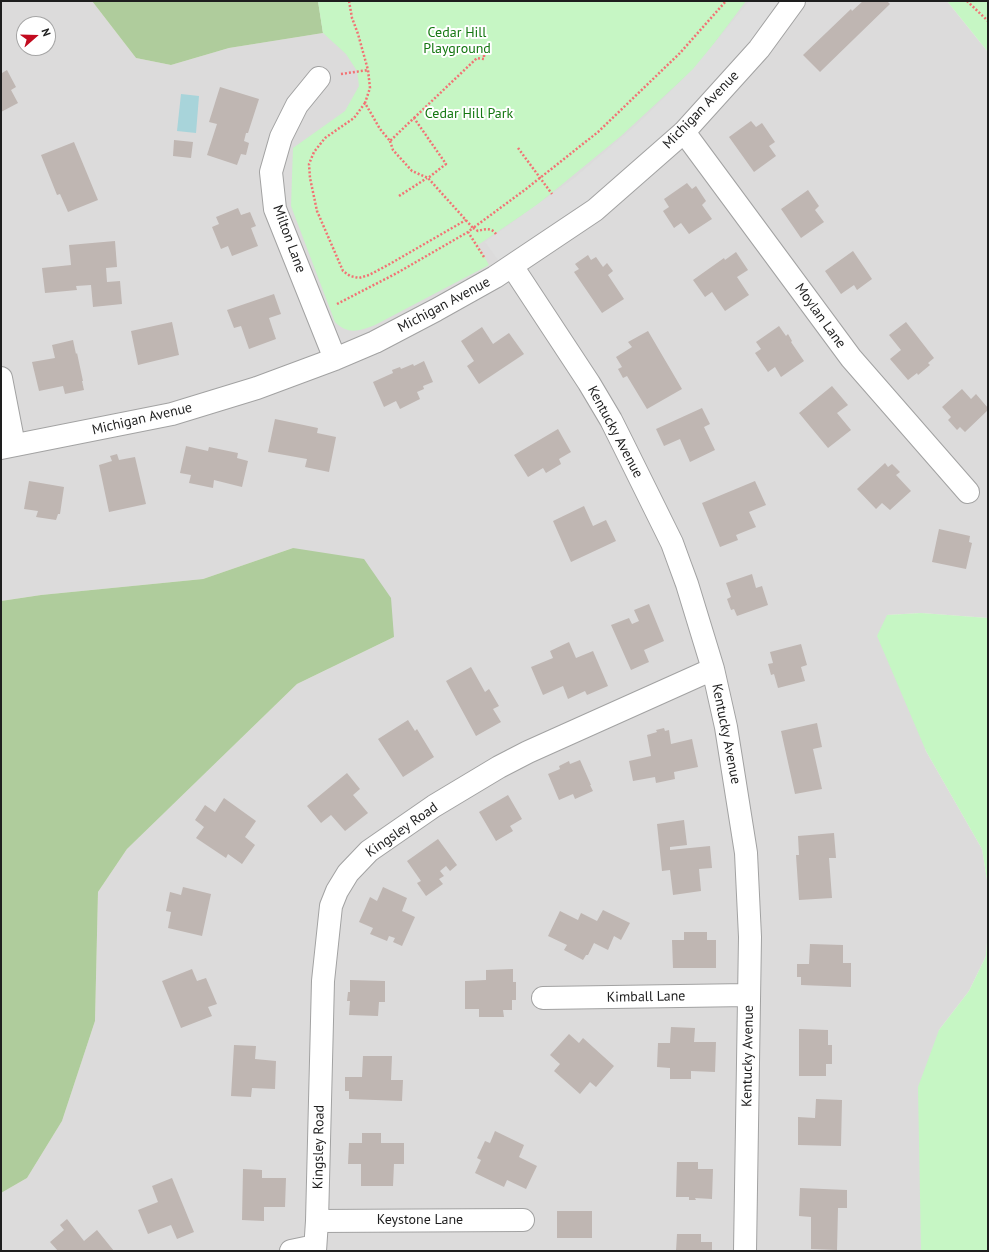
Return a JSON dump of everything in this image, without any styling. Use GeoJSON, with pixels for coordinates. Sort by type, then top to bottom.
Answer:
{"type":"FeatureCollection","features":[{"type":"Feature","properties":{"kind":"street","name":"Michigan Avenue"},"geometry":{"type":"LineString","coordinates":[[7,447],[172,414],[257,388],[335,360],[375,342],[436,310],[503,272],[595,210],[684,132],[758,49],[794,1]]}},
{"type":"Feature","properties":{"kind":"street","name":"Milton Lane"},"geometry":{"type":"LineString","coordinates":[[319,78],[297,105],[281,137],[271,172],[275,209],[335,360]]}},
{"type":"Feature","properties":{"kind":"street","name":"Moylan Lane"},"geometry":{"type":"LineString","coordinates":[[684,132],[851,358],[968,492]]}},
{"type":"Feature","properties":{"kind":"street","name":"Kentucky Avenue"},"geometry":{"type":"LineString","coordinates":[[503,272],[588,382],[611,420],[672,543],[687,584],[712,669],[726,727],[746,853],[750,936],[745,1251]]}},
{"type":"Feature","properties":{"kind":"street"},"geometry":{"type":"LineString","coordinates":[[1,378],[7,447]]}},
{"type":"Feature","properties":{"kind":"street","name":"Kingsley Road"},"geometry":{"type":"LineString","coordinates":[[315,1249],[323,981],[331,906],[337,891],[348,874],[369,851],[434,806],[499,767],[528,752],[712,669]]}},
{"type":"Feature","properties":{"kind":"street","name":"Kimball Lane"},"geometry":{"type":"LineString","coordinates":[[543,998],[748,995]]}},
{"type":"Feature","properties":{"kind":"street","name":"Keystone Lane"},"geometry":{"type":"LineString","coordinates":[[317,1221],[523,1220]]}},
{"type":"Feature","properties":{"kind":"street"},"geometry":{"type":"LineString","coordinates":[[292,1251],[315,1249]]}},
{"type":"Feature","properties":{"kind":"path"},"geometry":{"type":"LineString","coordinates":[[349,1],[352,18],[368,70],[370,88],[365,103],[354,118],[325,138],[314,152],[309,164],[310,178],[317,211],[343,271],[350,276],[359,278],[369,275],[466,220]]}},
{"type":"Feature","properties":{"kind":"path"},"geometry":{"type":"LineString","coordinates":[[317,314],[396,273],[468,232],[540,178],[598,132],[680,53],[726,1]]}},
{"type":"Feature","properties":{"kind":"path"},"geometry":{"type":"LineString","coordinates":[[968,1],[988,21]]}},
{"type":"Feature","properties":{"kind":"path"},"geometry":{"type":"LineString","coordinates":[[390,140],[478,58],[484,59],[484,47]]}},
{"type":"Feature","properties":{"kind":"path"},"geometry":{"type":"LineString","coordinates":[[319,78],[368,70]]}},
{"type":"Feature","properties":{"kind":"path"},"geometry":{"type":"LineString","coordinates":[[365,103],[380,129],[390,140],[393,150],[412,171],[428,178],[473,228],[478,231],[489,228],[494,230],[496,234]]}},
{"type":"Feature","properties":{"kind":"path"},"geometry":{"type":"LineString","coordinates":[[399,196],[428,178],[446,164],[414,118]]}},
{"type":"Feature","properties":{"kind":"path"},"geometry":{"type":"LineString","coordinates":[[518,148],[552,194]]}},
{"type":"Feature","properties":{"kind":"path"},"geometry":{"type":"LineString","coordinates":[[468,232],[487,262],[503,272]]}},
{"type":"Feature","properties":{"kind":"shaded area"},"geometry":{"type":"Polygon","coordinates":[[[1,1],[92,1],[136,58],[171,65],[229,48],[323,33],[318,1],[947,1],[988,52],[988,618],[921,613],[887,615],[926,751],[982,849],[988,886],[988,929],[986,956],[969,991],[939,1030],[921,1223],[921,1251],[1,1251],[1,1193],[27,1178],[62,1121],[95,1021],[98,892],[127,849],[297,684],[394,637],[293,548],[203,579],[41,595],[1,601],[1,1]]]}},
{"type":"Feature","properties":{"kind":"shaded area"},"geometry":{"type":"Polygon","coordinates":[[[749,1],[784,1],[747,48],[712,86],[633,164],[591,199],[500,263],[485,242],[574,178],[636,125],[693,69],[749,1]]]}},
{"type":"Feature","properties":{"kind":"green space"},"geometry":{"type":"Polygon","coordinates":[[[92,1],[318,1],[323,33],[229,48],[171,65],[136,58],[92,1]]]}},
{"type":"Feature","properties":{"kind":"green space","name":"Cedar Hill Park"},"geometry":{"type":"Polygon","coordinates":[[[318,1],[746,1],[698,65],[621,136],[537,205],[478,245],[489,265],[375,325],[354,331],[344,329],[335,322],[291,206],[293,148],[345,111],[359,86],[357,71],[346,54],[323,33],[318,1]]]}},
{"type":"Feature","properties":{"kind":"green space"},"geometry":{"type":"Polygon","coordinates":[[[947,1],[988,1],[988,52],[947,1]]]}},
{"type":"Feature","properties":{"kind":"green space"},"geometry":{"type":"Polygon","coordinates":[[[293,548],[364,559],[391,598],[394,637],[297,684],[127,849],[98,892],[95,1021],[62,1121],[27,1178],[1,1193],[1,601],[41,595],[203,579],[293,548]]]}},
{"type":"Feature","properties":{"kind":"green space"},"geometry":{"type":"Polygon","coordinates":[[[921,613],[988,618],[988,886],[982,849],[926,751],[877,636],[887,615],[921,613]]]}},
{"type":"Feature","properties":{"kind":"green space"},"geometry":{"type":"Polygon","coordinates":[[[988,929],[988,1251],[921,1251],[918,1087],[939,1030],[969,991],[986,956],[988,929]]]}},
{"type":"Feature","properties":{"kind":"water"},"geometry":{"type":"Polygon","coordinates":[[[181,94],[199,96],[196,133],[177,131],[181,94]]]}},
{"type":"Feature","properties":{"kind":"building"},"geometry":{"type":"Polygon","coordinates":[[[863,1],[887,1],[890,4],[820,72],[803,55],[851,9],[852,11],[863,1]]]}},
{"type":"Feature","properties":{"kind":"building"},"geometry":{"type":"Polygon","coordinates":[[[7,70],[16,87],[11,90],[18,103],[1,112],[1,72],[2,73],[7,70]]]}},
{"type":"Feature","properties":{"kind":"building"},"geometry":{"type":"Polygon","coordinates":[[[220,87],[259,99],[244,141],[249,143],[246,155],[241,154],[237,165],[207,155],[217,124],[209,122],[220,87]]]}},
{"type":"Feature","properties":{"kind":"building"},"geometry":{"type":"Polygon","coordinates":[[[751,121],[756,127],[762,123],[775,142],[769,146],[776,156],[754,172],[729,137],[751,121]]]}},
{"type":"Feature","properties":{"kind":"building"},"geometry":{"type":"Polygon","coordinates":[[[174,140],[193,142],[191,158],[173,156],[174,140]]]}},
{"type":"Feature","properties":{"kind":"building"},"geometry":{"type":"Polygon","coordinates":[[[74,142],[98,200],[68,212],[60,194],[57,195],[41,155],[74,142]]]}},
{"type":"Feature","properties":{"kind":"building"},"geometry":{"type":"Polygon","coordinates":[[[687,183],[692,189],[696,186],[706,201],[702,205],[712,219],[689,234],[681,223],[674,228],[663,211],[669,207],[664,199],[687,183]]]}},
{"type":"Feature","properties":{"kind":"building"},"geometry":{"type":"Polygon","coordinates":[[[808,190],[819,206],[815,210],[824,222],[801,238],[781,209],[808,190]]]}},
{"type":"Feature","properties":{"kind":"building"},"geometry":{"type":"Polygon","coordinates":[[[238,208],[241,215],[250,212],[256,226],[251,228],[258,246],[232,256],[228,246],[221,249],[212,227],[219,224],[216,217],[238,208]]]}},
{"type":"Feature","properties":{"kind":"building"},"geometry":{"type":"Polygon","coordinates":[[[115,241],[117,267],[106,268],[107,282],[120,281],[122,304],[93,307],[91,285],[76,286],[77,290],[45,293],[42,268],[71,265],[69,245],[115,241]]]}},
{"type":"Feature","properties":{"kind":"building"},"geometry":{"type":"Polygon","coordinates":[[[853,251],[872,279],[857,290],[854,285],[841,294],[825,271],[853,251]]]}},
{"type":"Feature","properties":{"kind":"building"},"geometry":{"type":"Polygon","coordinates":[[[736,252],[748,270],[737,277],[749,295],[725,311],[712,292],[705,297],[693,280],[724,258],[725,260],[736,252]]]}},
{"type":"Feature","properties":{"kind":"building"},"geometry":{"type":"Polygon","coordinates":[[[588,255],[591,260],[596,257],[603,267],[607,263],[613,271],[608,275],[624,299],[602,313],[574,272],[579,269],[575,264],[588,255]]]}},
{"type":"Feature","properties":{"kind":"building"},"geometry":{"type":"Polygon","coordinates":[[[274,294],[281,314],[269,318],[276,339],[249,349],[241,326],[234,328],[227,310],[274,294]]]}},
{"type":"Feature","properties":{"kind":"building"},"geometry":{"type":"Polygon","coordinates":[[[172,322],[179,355],[138,365],[131,331],[172,322]]]}},
{"type":"Feature","properties":{"kind":"building"},"geometry":{"type":"Polygon","coordinates":[[[906,322],[934,358],[928,363],[930,365],[918,375],[917,373],[908,380],[890,359],[901,350],[889,335],[906,322]]]}},
{"type":"Feature","properties":{"kind":"building"},"geometry":{"type":"Polygon","coordinates":[[[779,326],[786,336],[788,334],[792,341],[791,342],[804,361],[781,377],[775,367],[768,372],[755,353],[761,349],[756,342],[779,326]]]}},
{"type":"Feature","properties":{"kind":"building"},"geometry":{"type":"Polygon","coordinates":[[[482,327],[493,344],[509,333],[524,354],[479,384],[467,366],[474,361],[461,341],[482,327]]]}},
{"type":"Feature","properties":{"kind":"building"},"geometry":{"type":"Polygon","coordinates":[[[648,331],[682,389],[647,409],[627,376],[623,378],[618,369],[622,367],[616,357],[632,347],[628,342],[648,331]]]}},
{"type":"Feature","properties":{"kind":"building"},"geometry":{"type":"Polygon","coordinates":[[[73,340],[84,390],[65,394],[63,386],[39,391],[32,362],[55,358],[52,345],[73,340]]]}},
{"type":"Feature","properties":{"kind":"building"},"geometry":{"type":"Polygon","coordinates":[[[424,361],[433,382],[423,386],[424,389],[417,392],[420,399],[400,409],[396,401],[384,407],[373,382],[393,373],[392,370],[400,367],[401,369],[413,364],[414,366],[424,361]]]}},
{"type":"Feature","properties":{"kind":"building"},"geometry":{"type":"Polygon","coordinates":[[[832,386],[848,405],[837,413],[851,430],[828,448],[799,413],[832,386]]]}},
{"type":"Feature","properties":{"kind":"building"},"geometry":{"type":"Polygon","coordinates":[[[962,389],[971,399],[976,394],[988,408],[988,410],[965,432],[960,427],[957,430],[948,420],[951,417],[942,407],[962,389]]]}},
{"type":"Feature","properties":{"kind":"building"},"geometry":{"type":"Polygon","coordinates":[[[702,408],[710,424],[704,427],[715,450],[690,462],[680,439],[664,446],[656,429],[702,408]]]}},
{"type":"Feature","properties":{"kind":"building"},"geometry":{"type":"Polygon","coordinates":[[[275,419],[318,428],[317,433],[336,437],[329,472],[305,467],[307,459],[268,452],[275,419]]]}},
{"type":"Feature","properties":{"kind":"building"},"geometry":{"type":"Polygon","coordinates":[[[558,429],[571,452],[559,459],[561,464],[546,473],[543,468],[528,477],[514,455],[558,429]]]}},
{"type":"Feature","properties":{"kind":"building"},"geometry":{"type":"Polygon","coordinates":[[[186,446],[208,451],[209,447],[238,453],[237,458],[248,461],[242,487],[214,480],[213,488],[189,483],[191,475],[180,473],[186,446]]]}},
{"type":"Feature","properties":{"kind":"building"},"geometry":{"type":"Polygon","coordinates":[[[117,454],[119,460],[135,457],[146,504],[109,512],[99,465],[112,461],[110,456],[117,454]]]}},
{"type":"Feature","properties":{"kind":"building"},"geometry":{"type":"Polygon","coordinates":[[[885,463],[888,467],[892,464],[900,472],[896,475],[911,491],[890,510],[882,503],[876,509],[857,489],[885,463]]]}},
{"type":"Feature","properties":{"kind":"building"},"geometry":{"type":"Polygon","coordinates":[[[29,481],[64,487],[60,514],[58,514],[56,520],[36,517],[38,511],[24,509],[29,481]]]}},
{"type":"Feature","properties":{"kind":"building"},"geometry":{"type":"Polygon","coordinates":[[[755,481],[766,505],[749,512],[756,527],[736,535],[738,540],[720,547],[702,503],[755,481]]]}},
{"type":"Feature","properties":{"kind":"building"},"geometry":{"type":"Polygon","coordinates":[[[584,506],[593,526],[606,520],[616,541],[571,562],[553,521],[584,506]]]}},
{"type":"Feature","properties":{"kind":"building"},"geometry":{"type":"Polygon","coordinates":[[[939,529],[970,536],[969,542],[972,543],[966,569],[932,562],[939,529]]]}},
{"type":"Feature","properties":{"kind":"building"},"geometry":{"type":"Polygon","coordinates":[[[752,574],[756,588],[762,586],[768,605],[737,616],[734,609],[731,610],[727,599],[731,597],[726,583],[752,574]]]}},
{"type":"Feature","properties":{"kind":"building"},"geometry":{"type":"Polygon","coordinates":[[[649,604],[664,641],[644,650],[649,662],[631,670],[611,625],[629,618],[632,624],[639,621],[634,610],[649,604]]]}},
{"type":"Feature","properties":{"kind":"building"},"geometry":{"type":"Polygon","coordinates":[[[569,642],[576,658],[593,651],[608,686],[587,695],[585,691],[568,699],[563,686],[543,695],[531,667],[553,658],[550,651],[569,642]]]}},
{"type":"Feature","properties":{"kind":"building"},"geometry":{"type":"Polygon","coordinates":[[[801,644],[807,665],[801,667],[805,681],[778,688],[774,674],[771,675],[768,664],[773,663],[770,652],[801,644]]]}},
{"type":"Feature","properties":{"kind":"building"},"geometry":{"type":"Polygon","coordinates":[[[471,667],[485,692],[489,689],[499,706],[493,709],[501,722],[476,736],[446,681],[471,667]]]}},
{"type":"Feature","properties":{"kind":"building"},"geometry":{"type":"Polygon","coordinates":[[[408,720],[415,731],[417,729],[434,757],[403,777],[378,739],[408,720]]]}},
{"type":"Feature","properties":{"kind":"building"},"geometry":{"type":"Polygon","coordinates":[[[817,723],[822,747],[813,749],[822,789],[795,794],[781,731],[817,723]]]}},
{"type":"Feature","properties":{"kind":"building"},"geometry":{"type":"Polygon","coordinates":[[[664,728],[665,731],[669,730],[671,744],[692,739],[698,767],[674,772],[675,779],[656,783],[655,777],[633,781],[629,761],[651,756],[647,735],[664,728]]]}},
{"type":"Feature","properties":{"kind":"building"},"geometry":{"type":"Polygon","coordinates":[[[580,760],[593,791],[575,799],[573,794],[559,800],[548,774],[560,769],[559,766],[569,761],[570,764],[580,760]]]}},
{"type":"Feature","properties":{"kind":"building"},"geometry":{"type":"Polygon","coordinates":[[[347,773],[360,789],[353,795],[368,813],[345,831],[331,815],[321,823],[307,806],[347,773]]]}},
{"type":"Feature","properties":{"kind":"building"},"geometry":{"type":"Polygon","coordinates":[[[508,795],[522,819],[510,826],[513,831],[496,841],[479,812],[508,795]]]}},
{"type":"Feature","properties":{"kind":"building"},"geometry":{"type":"Polygon","coordinates":[[[224,798],[256,821],[245,837],[255,845],[242,864],[228,854],[226,858],[196,838],[204,827],[195,820],[205,805],[215,812],[224,798]]]}},
{"type":"Feature","properties":{"kind":"building"},"geometry":{"type":"Polygon","coordinates":[[[684,820],[687,845],[670,847],[670,850],[710,846],[712,868],[699,869],[701,891],[673,895],[670,870],[662,871],[657,824],[684,820]]]}},
{"type":"Feature","properties":{"kind":"building"},"geometry":{"type":"Polygon","coordinates":[[[834,833],[836,858],[829,858],[832,898],[799,900],[796,855],[799,855],[798,836],[834,833]]]}},
{"type":"Feature","properties":{"kind":"building"},"geometry":{"type":"Polygon","coordinates":[[[438,839],[457,865],[450,871],[446,866],[440,871],[444,876],[439,879],[443,884],[426,896],[417,883],[421,881],[407,861],[438,839]]]}},
{"type":"Feature","properties":{"kind":"building"},"geometry":{"type":"Polygon","coordinates":[[[183,887],[211,894],[202,936],[168,928],[171,912],[166,911],[170,892],[181,895],[183,887]]]}},
{"type":"Feature","properties":{"kind":"building"},"geometry":{"type":"Polygon","coordinates":[[[383,887],[407,898],[402,911],[415,917],[402,946],[393,942],[395,938],[389,936],[387,941],[370,934],[373,928],[359,922],[370,897],[377,901],[383,887]]]}},
{"type":"Feature","properties":{"kind":"building"},"geometry":{"type":"Polygon","coordinates":[[[603,910],[630,923],[621,940],[614,936],[608,950],[594,943],[588,955],[586,955],[583,960],[564,950],[567,945],[548,936],[560,911],[578,920],[581,913],[597,921],[603,910]]]}},
{"type":"Feature","properties":{"kind":"building"},"geometry":{"type":"Polygon","coordinates":[[[684,932],[707,932],[707,940],[716,940],[716,968],[673,968],[672,940],[684,940],[684,932]]]}},
{"type":"Feature","properties":{"kind":"building"},"geometry":{"type":"Polygon","coordinates":[[[810,944],[843,945],[843,963],[851,963],[851,987],[801,985],[801,977],[797,977],[797,964],[809,964],[810,944]]]}},
{"type":"Feature","properties":{"kind":"building"},"geometry":{"type":"Polygon","coordinates":[[[192,969],[197,981],[206,978],[217,1004],[208,1007],[212,1016],[181,1028],[162,981],[192,969]]]}},
{"type":"Feature","properties":{"kind":"building"},"geometry":{"type":"Polygon","coordinates":[[[513,969],[513,982],[516,982],[516,1000],[512,1000],[512,1010],[503,1010],[504,1017],[479,1017],[479,1009],[465,1009],[465,981],[486,980],[486,970],[513,969]]]}},
{"type":"Feature","properties":{"kind":"building"},"geometry":{"type":"Polygon","coordinates":[[[350,980],[385,981],[385,1002],[379,1002],[378,1016],[349,1015],[350,1001],[347,1001],[348,992],[350,992],[350,980]]]}},
{"type":"Feature","properties":{"kind":"building"},"geometry":{"type":"Polygon","coordinates":[[[671,1027],[695,1028],[694,1042],[716,1042],[715,1072],[691,1071],[691,1079],[670,1079],[670,1068],[657,1067],[658,1043],[670,1043],[671,1027]]]}},
{"type":"Feature","properties":{"kind":"building"},"geometry":{"type":"Polygon","coordinates":[[[799,1029],[828,1030],[828,1045],[832,1045],[832,1064],[826,1064],[826,1076],[799,1076],[799,1029]]]}},
{"type":"Feature","properties":{"kind":"building"},"geometry":{"type":"Polygon","coordinates":[[[569,1034],[579,1043],[583,1038],[614,1066],[596,1087],[590,1082],[580,1094],[554,1071],[560,1064],[550,1055],[569,1034]]]}},
{"type":"Feature","properties":{"kind":"building"},"geometry":{"type":"Polygon","coordinates":[[[234,1045],[256,1046],[255,1059],[276,1061],[275,1089],[252,1088],[251,1097],[231,1096],[234,1045]]]}},
{"type":"Feature","properties":{"kind":"building"},"geometry":{"type":"Polygon","coordinates":[[[363,1056],[392,1056],[391,1080],[403,1080],[402,1101],[349,1099],[349,1091],[345,1091],[345,1077],[362,1077],[363,1056]]]}},
{"type":"Feature","properties":{"kind":"building"},"geometry":{"type":"Polygon","coordinates":[[[816,1099],[842,1100],[841,1146],[798,1145],[798,1117],[815,1118],[816,1099]]]}},
{"type":"Feature","properties":{"kind":"building"},"geometry":{"type":"Polygon","coordinates":[[[495,1131],[524,1145],[519,1157],[537,1166],[526,1189],[507,1180],[504,1187],[475,1173],[481,1160],[477,1158],[485,1141],[490,1143],[495,1131]]]}},
{"type":"Feature","properties":{"kind":"building"},"geometry":{"type":"Polygon","coordinates":[[[362,1133],[381,1133],[381,1143],[404,1143],[404,1164],[394,1164],[393,1186],[361,1186],[361,1164],[348,1164],[349,1143],[362,1143],[362,1133]]]}},
{"type":"Feature","properties":{"kind":"building"},"geometry":{"type":"Polygon","coordinates":[[[677,1162],[698,1162],[698,1169],[713,1169],[712,1199],[695,1198],[696,1200],[689,1200],[689,1197],[676,1197],[677,1162]]]}},
{"type":"Feature","properties":{"kind":"building"},"geometry":{"type":"Polygon","coordinates":[[[243,1169],[262,1170],[262,1178],[286,1178],[285,1207],[264,1207],[264,1221],[242,1220],[243,1169]]]}},
{"type":"Feature","properties":{"kind":"building"},"geometry":{"type":"Polygon","coordinates":[[[172,1178],[194,1232],[177,1239],[171,1225],[148,1234],[138,1210],[158,1202],[152,1186],[172,1178]]]}},
{"type":"Feature","properties":{"kind":"building"},"geometry":{"type":"Polygon","coordinates":[[[800,1188],[847,1190],[847,1208],[838,1208],[837,1250],[811,1249],[811,1217],[799,1216],[800,1188]]]}},
{"type":"Feature","properties":{"kind":"building"},"geometry":{"type":"Polygon","coordinates":[[[557,1211],[592,1211],[592,1238],[557,1238],[557,1211]]]}},
{"type":"Feature","properties":{"kind":"building"},"geometry":{"type":"Polygon","coordinates":[[[67,1219],[84,1241],[97,1230],[114,1251],[58,1251],[50,1242],[64,1230],[60,1225],[67,1219]]]}},
{"type":"Feature","properties":{"kind":"building"},"geometry":{"type":"Polygon","coordinates":[[[677,1234],[701,1234],[701,1242],[712,1242],[712,1251],[676,1251],[677,1234]]]}},
{"type":"Feature","properties":{"kind":"park label","name":"Cedar Hill Playground"},"geometry":{"type":"Point","coordinates":[457,42]}}]}
